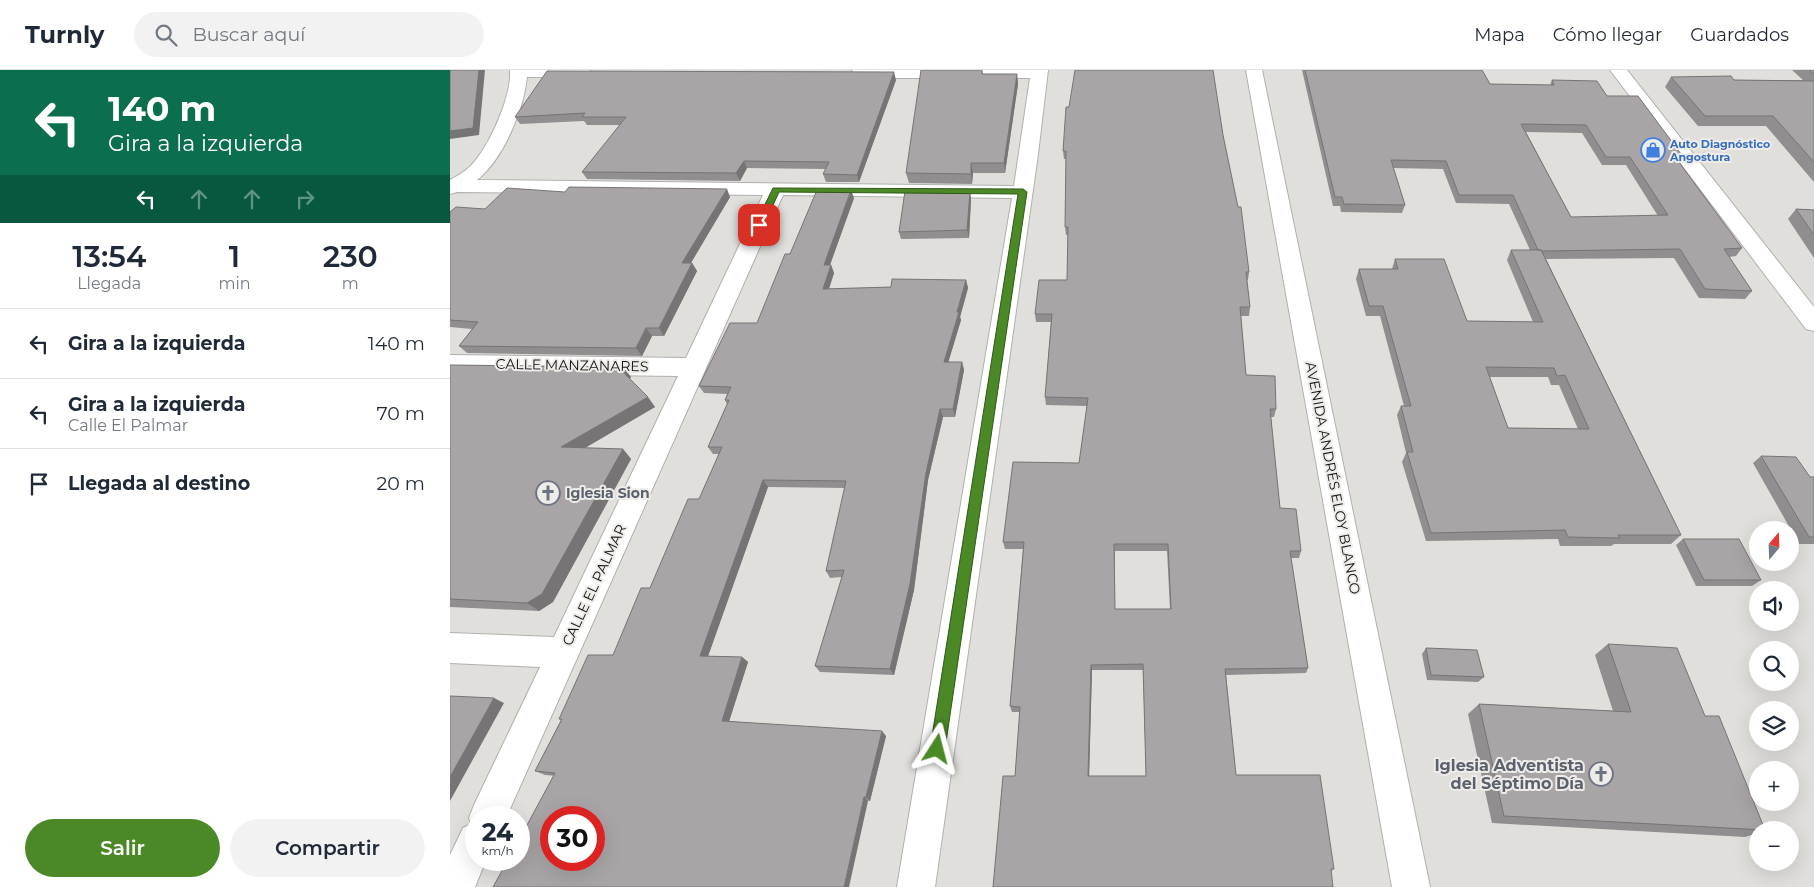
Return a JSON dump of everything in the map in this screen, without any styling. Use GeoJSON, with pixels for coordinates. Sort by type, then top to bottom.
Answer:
{"type":"FeatureCollection","features":[{"type":"Feature","properties":{"kind":"street","name":"AVENIDA ANDRÉS ELOY BLANCO"},"geometry":{"type":"LineString","coordinates":[[1254,70],[1411,887]]}},
{"type":"Feature","properties":{"kind":"street"},"geometry":{"type":"LineString","coordinates":[[1618,70],[1814,322]]}},
{"type":"Feature","properties":{"kind":"street"},"geometry":{"type":"LineString","coordinates":[[452,187],[477,171],[490,154],[513,103],[519,71],[600,72]]}},
{"type":"Feature","properties":{"kind":"street"},"geometry":{"type":"LineString","coordinates":[[839,73],[1039,71],[1023,192],[916,887]]}},
{"type":"Feature","properties":{"kind":"street"},"geometry":{"type":"LineString","coordinates":[[452,187],[1023,192]]}},
{"type":"Feature","properties":{"kind":"street","name":"CALLE EL PALMAR"},"geometry":{"type":"LineString","coordinates":[[493,806],[776,189]]}},
{"type":"Feature","properties":{"kind":"street","name":"CALLE MANZANARES"},"geometry":{"type":"LineString","coordinates":[[450,364],[694,367]]}},
{"type":"Feature","properties":{"kind":"street"},"geometry":{"type":"LineString","coordinates":[[450,648],[563,653]]}},
{"type":"Feature","properties":{"kind":"street"},"geometry":{"type":"LineString","coordinates":[[455,887],[465,865]]}},
{"type":"Feature","properties":{"kind":"building"},"geometry":{"type":"Polygon","coordinates":[[[450,70],[479,70],[473,128],[450,131],[450,70]]]}},
{"type":"Feature","properties":{"kind":"building"},"geometry":{"type":"Polygon","coordinates":[[[921,70],[982,70],[982,74],[1017,74],[1004,163],[971,163],[971,174],[906,173],[921,70]]]}},
{"type":"Feature","properties":{"kind":"building"},"geometry":{"type":"Polygon","coordinates":[[[1075,70],[1213,70],[1223,135],[1238,207],[1241,207],[1249,272],[1246,272],[1250,307],[1240,307],[1246,375],[1275,376],[1276,409],[1270,409],[1280,508],[1296,509],[1301,551],[1290,551],[1308,668],[1225,669],[1236,775],[1320,775],[1334,869],[1331,869],[1333,887],[993,887],[1003,776],[1015,776],[1020,707],[1010,706],[1024,542],[1003,542],[1013,462],[1079,463],[1088,398],[1045,397],[1052,314],[1035,314],[1039,280],[1067,280],[1068,227],[1065,227],[1066,151],[1063,151],[1066,107],[1069,107],[1075,70]],[[1114,544],[1115,609],[1171,609],[1168,544],[1114,544]],[[1143,664],[1091,665],[1088,776],[1146,776],[1143,664]]]}},
{"type":"Feature","properties":{"kind":"building"},"geometry":{"type":"Polygon","coordinates":[[[1305,70],[1482,70],[1490,84],[1554,85],[1552,80],[1597,81],[1607,96],[1638,96],[1684,158],[1676,158],[1742,248],[1724,249],[1752,291],[1705,289],[1680,249],[1538,250],[1513,195],[1459,195],[1446,161],[1391,160],[1405,205],[1344,204],[1342,197],[1335,197],[1305,70]],[[1521,124],[1571,217],[1668,215],[1630,157],[1606,157],[1586,125],[1521,124]]]}},
{"type":"Feature","properties":{"kind":"building"},"geometry":{"type":"Polygon","coordinates":[[[547,71],[894,72],[857,175],[823,174],[829,162],[744,161],[736,173],[582,172],[626,117],[582,117],[585,113],[515,117],[547,71]]]}},
{"type":"Feature","properties":{"kind":"building"},"geometry":{"type":"Polygon","coordinates":[[[1731,76],[1734,80],[1814,81],[1814,162],[1773,116],[1705,116],[1671,77],[1731,76]]]}},
{"type":"Feature","properties":{"kind":"building"},"geometry":{"type":"Polygon","coordinates":[[[569,187],[727,189],[682,263],[692,263],[659,328],[646,328],[636,348],[459,346],[478,322],[450,320],[450,212],[456,207],[485,209],[507,188],[565,192],[569,187]]]}},
{"type":"Feature","properties":{"kind":"building"},"geometry":{"type":"Polygon","coordinates":[[[817,190],[851,190],[824,265],[831,265],[823,289],[891,287],[892,279],[966,280],[957,312],[959,312],[944,362],[962,362],[953,409],[940,409],[926,473],[910,584],[890,669],[815,666],[844,570],[826,571],[846,481],[763,480],[700,656],[742,657],[722,721],[882,731],[866,797],[864,797],[844,887],[493,887],[502,871],[530,871],[530,820],[555,773],[535,771],[562,719],[559,719],[588,655],[613,655],[641,588],[650,588],[688,499],[699,499],[722,447],[708,447],[729,400],[725,400],[731,387],[699,386],[730,323],[757,323],[785,254],[790,254],[817,190]]]}},
{"type":"Feature","properties":{"kind":"building"},"geometry":{"type":"Polygon","coordinates":[[[905,191],[970,192],[967,230],[899,232],[905,191]]]}},
{"type":"Feature","properties":{"kind":"building"},"geometry":{"type":"Polygon","coordinates":[[[1796,209],[1814,210],[1814,235],[1796,209]]]}},
{"type":"Feature","properties":{"kind":"building"},"geometry":{"type":"Polygon","coordinates":[[[1511,250],[1541,250],[1681,535],[1618,535],[1620,538],[1568,537],[1565,530],[1431,533],[1407,452],[1413,452],[1401,406],[1411,406],[1383,306],[1369,306],[1359,269],[1398,269],[1395,259],[1444,259],[1467,321],[1543,322],[1511,250]],[[1486,367],[1508,428],[1589,429],[1565,375],[1557,376],[1554,368],[1486,367]]]}},
{"type":"Feature","properties":{"kind":"building"},"geometry":{"type":"Polygon","coordinates":[[[450,365],[623,367],[621,370],[648,397],[561,447],[623,449],[542,594],[527,603],[450,599],[450,365]]]}},
{"type":"Feature","properties":{"kind":"building"},"geometry":{"type":"Polygon","coordinates":[[[1761,456],[1796,457],[1810,477],[1814,477],[1814,537],[1809,537],[1761,456]]]}},
{"type":"Feature","properties":{"kind":"building"},"geometry":{"type":"Polygon","coordinates":[[[1683,539],[1739,539],[1749,558],[1749,571],[1756,571],[1761,580],[1704,580],[1683,539]]]}},
{"type":"Feature","properties":{"kind":"building","name":"Iglesia Adventista del Séptimo Día"},"geometry":{"type":"Polygon","coordinates":[[[1608,644],[1677,648],[1705,716],[1719,716],[1749,790],[1749,811],[1757,811],[1761,821],[1749,821],[1749,829],[1504,816],[1479,704],[1631,712],[1608,644]]]}},
{"type":"Feature","properties":{"kind":"building"},"geometry":{"type":"Polygon","coordinates":[[[1426,648],[1477,650],[1484,677],[1431,675],[1426,648]]]}},
{"type":"Feature","properties":{"kind":"building"},"geometry":{"type":"Polygon","coordinates":[[[450,696],[494,698],[450,777],[450,696]]]}},
{"type":"Feature","properties":{"kind":"place","name":"Auto Diagnóstico Angostura"},"geometry":{"type":"Point","coordinates":[1653,150]}},
{"type":"Feature","properties":{"kind":"place","name":"Iglesia Sion"},"geometry":{"type":"Point","coordinates":[548,493]}},
{"type":"Feature","properties":{"kind":"place","name":"Iglesia Adventista del Séptimo Día"},"geometry":{"type":"Point","coordinates":[1601,774]}},
{"type":"Feature","properties":{"kind":"route"},"geometry":{"type":"LineString","coordinates":[[759,225],[776,189],[1023,192],[937,749]]}}]}
